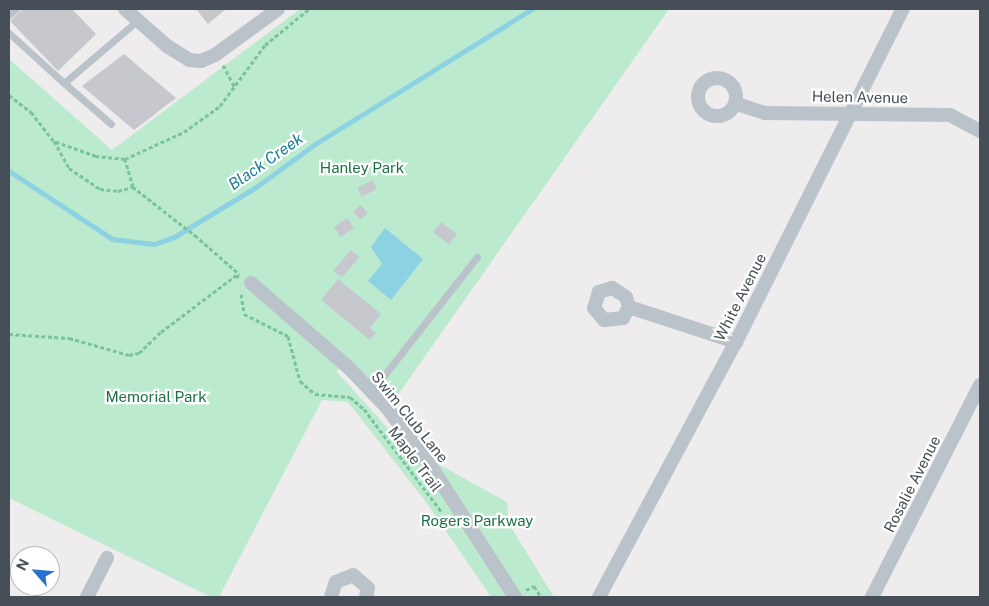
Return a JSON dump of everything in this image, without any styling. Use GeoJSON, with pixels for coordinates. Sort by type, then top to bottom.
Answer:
{"type":"FeatureCollection","features":[{"type":"Feature","properties":{"kind":"street"},"geometry":{"type":"LineString","coordinates":[[125,9],[189,60],[215,55],[278,9]]}},
{"type":"Feature","properties":{"kind":"street","name":"White Avenue"},"geometry":{"type":"LineString","coordinates":[[599,597],[736,342],[903,9]]}},
{"type":"Feature","properties":{"kind":"street","name":"Helen Avenue"},"geometry":{"type":"LineString","coordinates":[[737,104],[765,114],[850,112],[950,115],[980,131]]}},
{"type":"Feature","properties":{"kind":"street","name":"Swim Club Lane"},"geometry":{"type":"LineString","coordinates":[[251,282],[371,392],[434,471],[515,597]]}},
{"type":"Feature","properties":{"kind":"street"},"geometry":{"type":"LineString","coordinates":[[630,307],[736,342]]}},
{"type":"Feature","properties":{"kind":"street","name":"Rosalie Avenue"},"geometry":{"type":"LineString","coordinates":[[872,597],[980,385]]}},
{"type":"Feature","properties":{"kind":"street"},"geometry":{"type":"LineString","coordinates":[[87,597],[107,558]]}},
{"type":"Feature","properties":{"kind":"street"},"geometry":{"type":"LineString","coordinates":[[331,597],[336,582],[353,575],[368,588],[366,597]]}},
{"type":"Feature","properties":{"kind":"lane"},"geometry":{"type":"LineString","coordinates":[[9,15],[16,9]]}},
{"type":"Feature","properties":{"kind":"lane"},"geometry":{"type":"LineString","coordinates":[[64,83],[138,20]]}},
{"type":"Feature","properties":{"kind":"lane"},"geometry":{"type":"LineString","coordinates":[[9,32],[110,124]]}},
{"type":"Feature","properties":{"kind":"lane"},"geometry":{"type":"LineString","coordinates":[[371,392],[477,256]]}},
{"type":"Feature","properties":{"kind":"path"},"geometry":{"type":"LineString","coordinates":[[54,141],[96,156],[125,159],[198,124],[235,89],[265,45],[309,9]]}},
{"type":"Feature","properties":{"kind":"path"},"geometry":{"type":"LineString","coordinates":[[215,55],[235,89]]}},
{"type":"Feature","properties":{"kind":"path"},"geometry":{"type":"LineString","coordinates":[[9,95],[31,112],[54,141],[69,168],[100,189],[118,191],[133,188]]}},
{"type":"Feature","properties":{"kind":"path"},"geometry":{"type":"LineString","coordinates":[[9,334],[69,338],[129,355],[139,354],[237,272],[197,237],[133,188],[125,159]]}},
{"type":"Feature","properties":{"kind":"path","name":"Maple Trail"},"geometry":{"type":"LineString","coordinates":[[237,272],[244,314],[288,336],[300,381],[315,394],[350,397],[364,409],[443,514]]}},
{"type":"Feature","properties":{"kind":"green space"},"geometry":{"type":"Polygon","coordinates":[[[300,9],[669,9],[388,409],[342,362],[337,372],[402,444],[507,502],[509,524],[554,597],[491,597],[426,502],[348,402],[322,400],[219,597],[211,597],[9,498],[9,59],[112,150],[300,9]]]}},
{"type":"Feature","properties":{"kind":"water"},"geometry":{"type":"Polygon","coordinates":[[[385,228],[423,259],[391,300],[368,281],[382,264],[371,247],[385,228]]]}},
{"type":"Feature","properties":{"kind":"building"},"geometry":{"type":"Polygon","coordinates":[[[23,9],[72,9],[96,34],[58,71],[10,21],[23,9]]]}},
{"type":"Feature","properties":{"kind":"building"},"geometry":{"type":"Polygon","coordinates":[[[196,9],[226,9],[208,24],[196,9]]]}},
{"type":"Feature","properties":{"kind":"building"},"geometry":{"type":"Polygon","coordinates":[[[124,54],[176,98],[134,130],[82,86],[124,54]]]}},
{"type":"Feature","properties":{"kind":"building"},"geometry":{"type":"Polygon","coordinates":[[[372,180],[377,189],[362,197],[357,188],[372,180]]]}},
{"type":"Feature","properties":{"kind":"building"},"geometry":{"type":"Polygon","coordinates":[[[361,205],[368,214],[360,220],[353,211],[361,205]]]}},
{"type":"Feature","properties":{"kind":"building"},"geometry":{"type":"Polygon","coordinates":[[[347,218],[354,228],[341,237],[334,227],[347,218]]]}},
{"type":"Feature","properties":{"kind":"building"},"geometry":{"type":"Polygon","coordinates":[[[441,222],[457,234],[449,244],[433,232],[441,222]]]}},
{"type":"Feature","properties":{"kind":"building"},"geometry":{"type":"Polygon","coordinates":[[[351,250],[359,257],[342,278],[333,270],[351,250]]]}},
{"type":"Feature","properties":{"kind":"building"},"geometry":{"type":"Polygon","coordinates":[[[338,279],[381,314],[370,328],[376,333],[370,340],[321,300],[338,279]]]}},
{"type":"Feature","properties":{"kind":"waterway","name":"Black Creek"},"geometry":{"type":"LineString","coordinates":[[9,171],[112,239],[154,244],[174,237],[256,187],[315,144],[532,9]]}},
{"type":"Feature","properties":{"kind":"park label","name":"Hanley Park"},"geometry":{"type":"Point","coordinates":[362,168]}},
{"type":"Feature","properties":{"kind":"park label","name":"Memorial Park"},"geometry":{"type":"Point","coordinates":[156,397]}},
{"type":"Feature","properties":{"kind":"park label","name":"Rogers Parkway"},"geometry":{"type":"Point","coordinates":[477,521]}}]}
